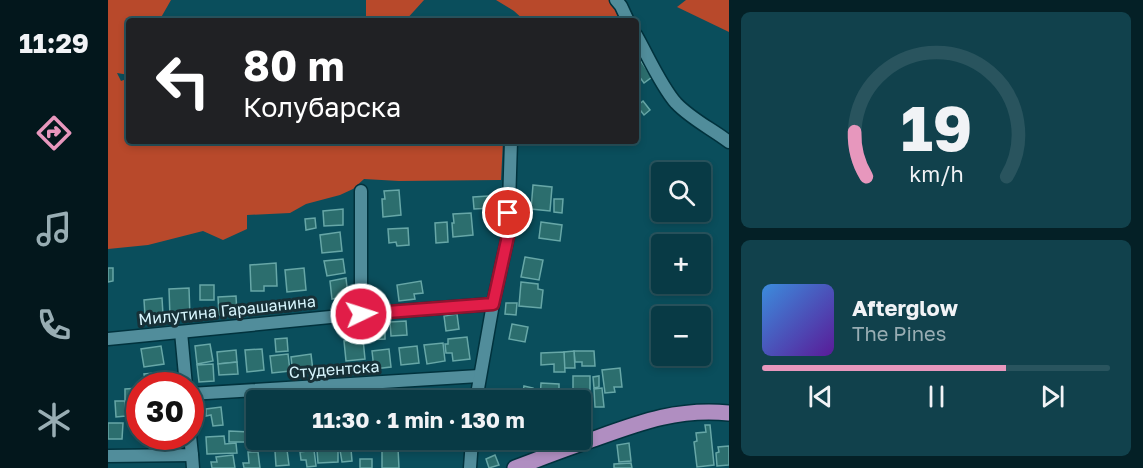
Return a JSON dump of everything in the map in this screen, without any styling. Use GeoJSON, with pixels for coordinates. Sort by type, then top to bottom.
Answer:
{"type":"FeatureCollection","features":[{"type":"Feature","properties":{"kind":"main road"},"geometry":{"type":"LineString","coordinates":[[515,468],[640,422],[667,415],[729,413]]}},
{"type":"Feature","properties":{"kind":"street"},"geometry":{"type":"LineString","coordinates":[[616,0],[627,18]]}},
{"type":"Feature","properties":{"kind":"street"},"geometry":{"type":"LineString","coordinates":[[639,40],[676,103],[729,142]]}},
{"type":"Feature","properties":{"kind":"street"},"geometry":{"type":"LineString","coordinates":[[477,390],[508,236],[511,144]]}},
{"type":"Feature","properties":{"kind":"street"},"geometry":{"type":"LineString","coordinates":[[361,191],[361,314]]}},
{"type":"Feature","properties":{"kind":"street","name":"Милутина Гарашанина"},"geometry":{"type":"LineString","coordinates":[[108,339],[361,314],[493,304]]}},
{"type":"Feature","properties":{"kind":"street"},"geometry":{"type":"LineString","coordinates":[[181,332],[185,372]]}},
{"type":"Feature","properties":{"kind":"street","name":"Студентска"},"geometry":{"type":"LineString","coordinates":[[204,393],[479,376]]}},
{"type":"Feature","properties":{"kind":"street"},"geometry":{"type":"LineString","coordinates":[[470,468],[471,450]]}},
{"type":"Feature","properties":{"kind":"street"},"geometry":{"type":"LineString","coordinates":[[108,456],[193,462]]}},
{"type":"Feature","properties":{"kind":"shaded area"},"geometry":{"type":"Polygon","coordinates":[[[108,0],[171,0],[161,18],[126,18],[126,74],[117,73],[121,81],[126,79],[126,144],[503,144],[501,180],[364,179],[353,189],[340,195],[306,204],[290,213],[247,215],[247,229],[223,240],[203,231],[148,245],[108,249],[108,0]]]}},
{"type":"Feature","properties":{"kind":"shaded area"},"geometry":{"type":"Polygon","coordinates":[[[366,0],[424,0],[408,18],[366,18],[366,0]]]}},
{"type":"Feature","properties":{"kind":"shaded area"},"geometry":{"type":"Polygon","coordinates":[[[496,0],[612,0],[617,7],[618,16],[617,18],[522,18],[496,0]]]}},
{"type":"Feature","properties":{"kind":"shaded area"},"geometry":{"type":"Polygon","coordinates":[[[686,0],[729,0],[729,32],[677,7],[686,0]]]}},
{"type":"Feature","properties":{"kind":"building"},"geometry":{"type":"Polygon","coordinates":[[[639,58],[652,77],[644,83],[639,76],[639,58]]]}},
{"type":"Feature","properties":{"kind":"building"},"geometry":{"type":"Polygon","coordinates":[[[643,101],[650,110],[644,115],[639,104],[643,101]]]}},
{"type":"Feature","properties":{"kind":"building"},"geometry":{"type":"Polygon","coordinates":[[[533,185],[552,187],[550,211],[531,209],[533,185]]]}},
{"type":"Feature","properties":{"kind":"building"},"geometry":{"type":"Polygon","coordinates":[[[399,190],[401,215],[383,217],[384,191],[399,190]]]}},
{"type":"Feature","properties":{"kind":"building"},"geometry":{"type":"Polygon","coordinates":[[[504,195],[501,224],[492,223],[493,208],[474,209],[473,197],[504,195]]]}},
{"type":"Feature","properties":{"kind":"building"},"geometry":{"type":"Polygon","coordinates":[[[554,199],[563,199],[562,213],[554,212],[554,199]]]}},
{"type":"Feature","properties":{"kind":"building"},"geometry":{"type":"Polygon","coordinates":[[[343,209],[343,225],[324,226],[323,211],[343,209]]]}},
{"type":"Feature","properties":{"kind":"building"},"geometry":{"type":"Polygon","coordinates":[[[471,213],[473,235],[453,237],[453,214],[471,213]]]}},
{"type":"Feature","properties":{"kind":"building"},"geometry":{"type":"Polygon","coordinates":[[[315,218],[316,228],[306,230],[305,219],[315,218]]]}},
{"type":"Feature","properties":{"kind":"building"},"geometry":{"type":"Polygon","coordinates":[[[447,222],[448,242],[436,243],[435,223],[447,222]]]}},
{"type":"Feature","properties":{"kind":"building"},"geometry":{"type":"Polygon","coordinates":[[[541,222],[562,225],[560,241],[539,238],[541,222]]]}},
{"type":"Feature","properties":{"kind":"building"},"geometry":{"type":"Polygon","coordinates":[[[408,228],[409,245],[397,246],[396,242],[389,243],[388,229],[408,228]]]}},
{"type":"Feature","properties":{"kind":"building"},"geometry":{"type":"Polygon","coordinates":[[[340,232],[342,251],[322,253],[320,235],[340,232]]]}},
{"type":"Feature","properties":{"kind":"building"},"geometry":{"type":"Polygon","coordinates":[[[525,257],[543,260],[539,280],[521,277],[525,257]]]}},
{"type":"Feature","properties":{"kind":"building"},"geometry":{"type":"Polygon","coordinates":[[[343,259],[345,273],[327,276],[324,261],[343,259]]]}},
{"type":"Feature","properties":{"kind":"building"},"geometry":{"type":"Polygon","coordinates":[[[276,263],[277,286],[264,286],[264,291],[251,291],[250,265],[276,263]]]}},
{"type":"Feature","properties":{"kind":"building"},"geometry":{"type":"Polygon","coordinates":[[[108,268],[113,268],[113,281],[108,282],[108,268]]]}},
{"type":"Feature","properties":{"kind":"building"},"geometry":{"type":"Polygon","coordinates":[[[304,268],[306,290],[287,292],[285,270],[304,268]]]}},
{"type":"Feature","properties":{"kind":"building"},"geometry":{"type":"Polygon","coordinates":[[[346,278],[348,296],[332,299],[330,281],[346,278]]]}},
{"type":"Feature","properties":{"kind":"building"},"geometry":{"type":"Polygon","coordinates":[[[421,281],[423,293],[414,294],[415,299],[399,301],[397,285],[421,281]]]}},
{"type":"Feature","properties":{"kind":"building"},"geometry":{"type":"Polygon","coordinates":[[[521,282],[538,284],[538,289],[543,290],[541,308],[519,306],[521,282]]]}},
{"type":"Feature","properties":{"kind":"building"},"geometry":{"type":"Polygon","coordinates":[[[200,285],[214,285],[214,300],[200,300],[200,285]]]}},
{"type":"Feature","properties":{"kind":"building"},"geometry":{"type":"Polygon","coordinates":[[[189,288],[190,317],[170,317],[169,289],[189,288]]]}},
{"type":"Feature","properties":{"kind":"building"},"geometry":{"type":"Polygon","coordinates":[[[236,296],[237,314],[219,315],[218,297],[236,296]]]}},
{"type":"Feature","properties":{"kind":"building"},"geometry":{"type":"Polygon","coordinates":[[[162,298],[163,315],[145,316],[144,300],[162,298]]]}},
{"type":"Feature","properties":{"kind":"building"},"geometry":{"type":"Polygon","coordinates":[[[506,303],[517,303],[516,315],[505,314],[506,303]]]}},
{"type":"Feature","properties":{"kind":"building"},"geometry":{"type":"Polygon","coordinates":[[[457,314],[459,329],[446,331],[444,316],[457,314]]]}},
{"type":"Feature","properties":{"kind":"building"},"geometry":{"type":"Polygon","coordinates":[[[406,321],[407,335],[391,336],[390,322],[406,321]]]}},
{"type":"Feature","properties":{"kind":"building"},"geometry":{"type":"Polygon","coordinates":[[[512,324],[528,327],[525,342],[509,339],[512,324]]]}},
{"type":"Feature","properties":{"kind":"building"},"geometry":{"type":"Polygon","coordinates":[[[385,326],[385,339],[365,340],[364,327],[385,326]]]}},
{"type":"Feature","properties":{"kind":"building"},"geometry":{"type":"Polygon","coordinates":[[[467,337],[470,359],[453,361],[452,353],[446,353],[445,344],[448,344],[448,339],[467,337]]]}},
{"type":"Feature","properties":{"kind":"building"},"geometry":{"type":"Polygon","coordinates":[[[287,338],[288,351],[276,352],[275,339],[287,338]]]}},
{"type":"Feature","properties":{"kind":"building"},"geometry":{"type":"Polygon","coordinates":[[[363,339],[365,359],[346,361],[344,341],[363,339]]]}},
{"type":"Feature","properties":{"kind":"building"},"geometry":{"type":"Polygon","coordinates":[[[443,343],[445,361],[427,364],[424,345],[443,343]]]}},
{"type":"Feature","properties":{"kind":"building"},"geometry":{"type":"Polygon","coordinates":[[[210,344],[213,361],[197,364],[195,346],[210,344]]]}},
{"type":"Feature","properties":{"kind":"building"},"geometry":{"type":"Polygon","coordinates":[[[161,346],[164,364],[144,367],[141,349],[161,346]]]}},
{"type":"Feature","properties":{"kind":"building"},"geometry":{"type":"Polygon","coordinates":[[[417,346],[419,363],[401,365],[399,348],[417,346]]]}},
{"type":"Feature","properties":{"kind":"building"},"geometry":{"type":"Polygon","coordinates":[[[262,349],[264,370],[247,372],[245,350],[262,349]]]}},
{"type":"Feature","properties":{"kind":"building"},"geometry":{"type":"Polygon","coordinates":[[[389,349],[391,367],[374,369],[372,351],[389,349]]]}},
{"type":"Feature","properties":{"kind":"building"},"geometry":{"type":"Polygon","coordinates":[[[236,350],[237,362],[218,364],[217,352],[236,350]]]}},
{"type":"Feature","properties":{"kind":"building"},"geometry":{"type":"Polygon","coordinates":[[[574,351],[594,351],[595,366],[582,366],[582,362],[575,362],[574,351]]]}},
{"type":"Feature","properties":{"kind":"building"},"geometry":{"type":"Polygon","coordinates":[[[574,351],[575,368],[564,368],[564,352],[574,351]]]}},
{"type":"Feature","properties":{"kind":"building"},"geometry":{"type":"Polygon","coordinates":[[[564,352],[565,372],[554,372],[554,364],[541,365],[541,353],[564,352]]]}},
{"type":"Feature","properties":{"kind":"building"},"geometry":{"type":"Polygon","coordinates":[[[288,354],[290,371],[272,373],[270,356],[288,354]]]}},
{"type":"Feature","properties":{"kind":"building"},"geometry":{"type":"Polygon","coordinates":[[[311,354],[313,371],[293,374],[291,357],[311,354]]]}},
{"type":"Feature","properties":{"kind":"building"},"geometry":{"type":"Polygon","coordinates":[[[237,362],[238,374],[219,375],[218,364],[237,362]]]}},
{"type":"Feature","properties":{"kind":"building"},"geometry":{"type":"Polygon","coordinates":[[[213,364],[214,381],[204,382],[204,372],[198,372],[197,365],[213,364]]]}},
{"type":"Feature","properties":{"kind":"building"},"geometry":{"type":"Polygon","coordinates":[[[620,368],[622,387],[614,387],[615,392],[605,393],[602,370],[620,368]]]}},
{"type":"Feature","properties":{"kind":"building"},"geometry":{"type":"Polygon","coordinates":[[[573,376],[590,376],[590,390],[573,390],[573,376]]]}},
{"type":"Feature","properties":{"kind":"building"},"geometry":{"type":"Polygon","coordinates":[[[599,376],[599,387],[594,388],[593,377],[599,376]]]}},
{"type":"Feature","properties":{"kind":"building"},"geometry":{"type":"Polygon","coordinates":[[[541,383],[559,384],[559,390],[541,390],[541,383]]]}},
{"type":"Feature","properties":{"kind":"building"},"geometry":{"type":"Polygon","coordinates":[[[524,386],[533,388],[533,390],[523,390],[524,386]]]}},
{"type":"Feature","properties":{"kind":"building"},"geometry":{"type":"Polygon","coordinates":[[[602,388],[604,407],[595,407],[594,389],[602,388]]]}},
{"type":"Feature","properties":{"kind":"building"},"geometry":{"type":"Polygon","coordinates":[[[115,401],[125,401],[126,416],[116,417],[115,401]]]}},
{"type":"Feature","properties":{"kind":"building"},"geometry":{"type":"Polygon","coordinates":[[[221,407],[223,425],[213,426],[211,415],[206,416],[206,409],[221,407]]]}},
{"type":"Feature","properties":{"kind":"building"},"geometry":{"type":"Polygon","coordinates":[[[108,423],[123,423],[122,439],[108,439],[108,423]]]}},
{"type":"Feature","properties":{"kind":"building"},"geometry":{"type":"Polygon","coordinates":[[[705,425],[710,425],[714,465],[697,467],[694,442],[697,441],[696,433],[706,432],[705,425]]]}},
{"type":"Feature","properties":{"kind":"building"},"geometry":{"type":"Polygon","coordinates":[[[229,431],[246,432],[246,442],[229,442],[229,431]]]}},
{"type":"Feature","properties":{"kind":"building"},"geometry":{"type":"Polygon","coordinates":[[[224,436],[225,444],[236,443],[237,453],[207,454],[206,437],[224,436]]]}},
{"type":"Feature","properties":{"kind":"building"},"geometry":{"type":"Polygon","coordinates":[[[629,443],[631,461],[619,462],[617,445],[629,443]]]}},
{"type":"Feature","properties":{"kind":"building"},"geometry":{"type":"Polygon","coordinates":[[[729,446],[729,465],[717,466],[718,447],[729,446]]]}},
{"type":"Feature","properties":{"kind":"building"},"geometry":{"type":"Polygon","coordinates":[[[287,450],[289,465],[276,466],[275,451],[287,450]]]}},
{"type":"Feature","properties":{"kind":"building"},"geometry":{"type":"Polygon","coordinates":[[[314,450],[316,466],[307,467],[306,460],[301,460],[300,452],[314,450]]]}},
{"type":"Feature","properties":{"kind":"building"},"geometry":{"type":"Polygon","coordinates":[[[317,450],[338,450],[338,462],[318,463],[317,450]]]}},
{"type":"Feature","properties":{"kind":"building"},"geometry":{"type":"Polygon","coordinates":[[[340,450],[351,450],[352,461],[342,462],[340,450]]]}},
{"type":"Feature","properties":{"kind":"building"},"geometry":{"type":"Polygon","coordinates":[[[382,450],[398,450],[399,468],[382,468],[382,450]]]}},
{"type":"Feature","properties":{"kind":"building"},"geometry":{"type":"Polygon","coordinates":[[[248,452],[258,452],[260,468],[244,468],[243,463],[249,463],[248,452]]]}},
{"type":"Feature","properties":{"kind":"building"},"geometry":{"type":"Polygon","coordinates":[[[233,455],[235,468],[212,468],[211,462],[217,462],[216,457],[233,455]]]}},
{"type":"Feature","properties":{"kind":"building"},"geometry":{"type":"Polygon","coordinates":[[[495,455],[499,465],[489,468],[486,459],[495,455]]]}},
{"type":"Feature","properties":{"kind":"building"},"geometry":{"type":"Polygon","coordinates":[[[360,459],[372,459],[372,468],[360,468],[360,459]]]}},
{"type":"Feature","properties":{"kind":"building"},"geometry":{"type":"Polygon","coordinates":[[[631,463],[632,468],[614,468],[614,464],[631,463]]]}},
{"type":"Feature","properties":{"kind":"route"},"geometry":{"type":"LineString","coordinates":[[361,314],[493,304],[508,236],[508,213]]}}]}
